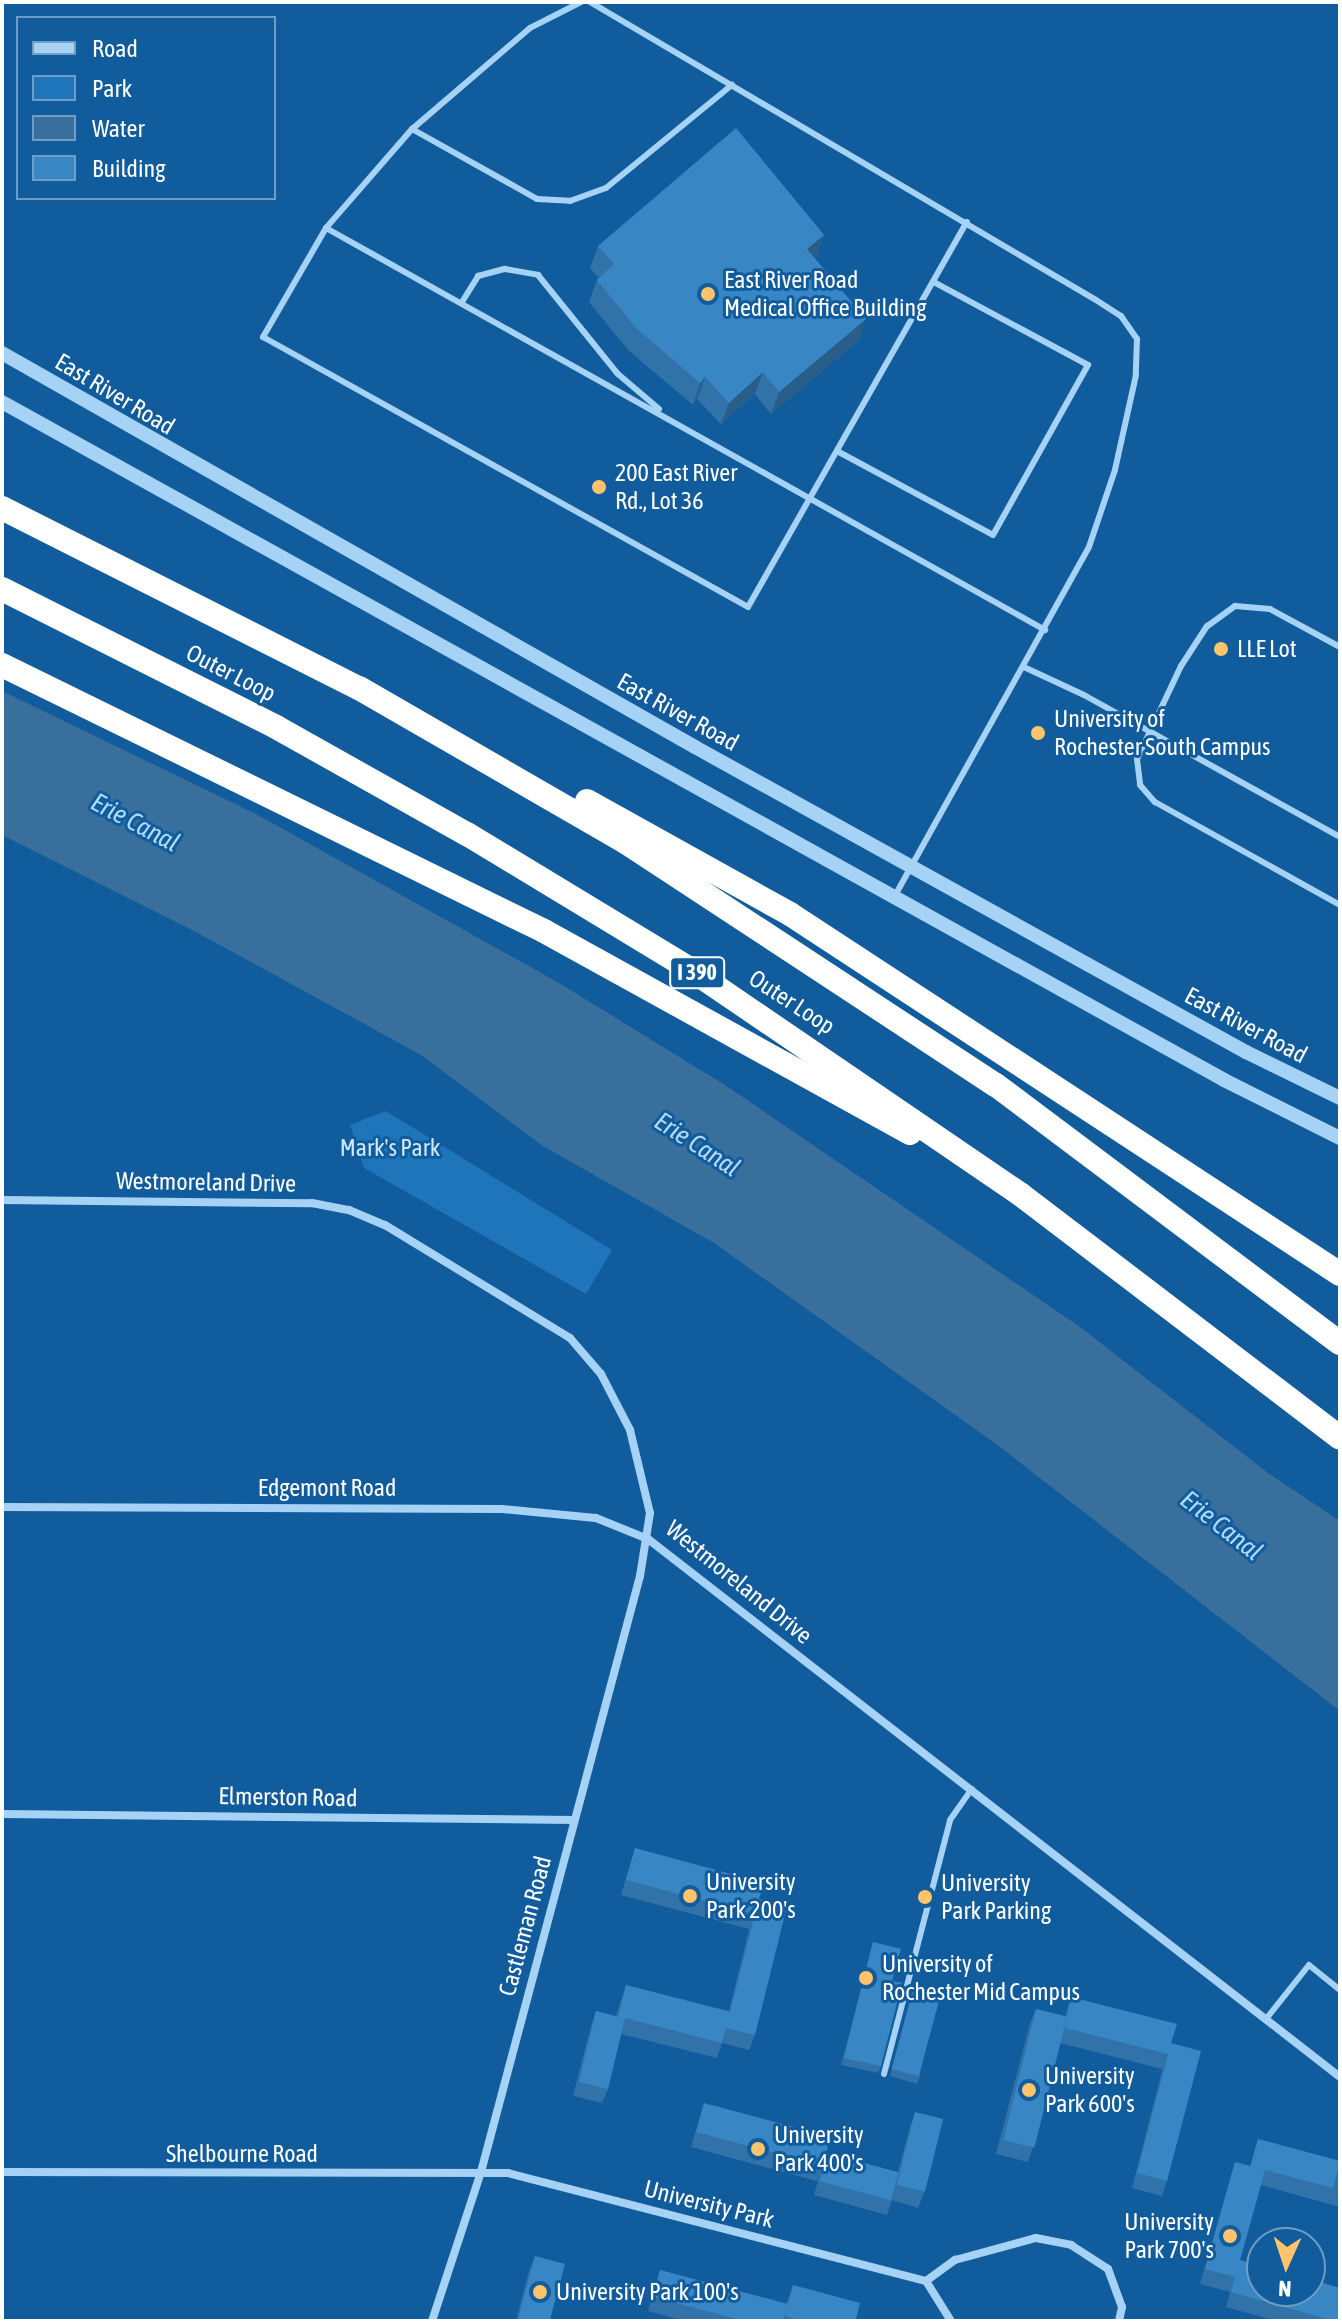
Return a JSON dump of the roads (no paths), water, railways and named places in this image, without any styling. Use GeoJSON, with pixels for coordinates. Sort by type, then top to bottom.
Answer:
{"type":"FeatureCollection","features":[{"type":"Feature","properties":{"kind":"highway","name":"Outer Loop"},"geometry":{"type":"LineString","coordinates":[[2,508],[398,710],[640,850],[887,1010],[1104,1163],[1340,1343]]}},
{"type":"Feature","properties":{"kind":"highway","name":"Outer Loop"},"geometry":{"type":"LineString","coordinates":[[2,589],[276,727],[531,872],[766,1018],[1020,1194],[1340,1438]]}},
{"type":"Feature","properties":{"kind":"highway"},"geometry":{"type":"LineString","coordinates":[[2,665],[544,931],[1020,1194]]}},
{"type":"Feature","properties":{"kind":"highway"},"geometry":{"type":"LineString","coordinates":[[398,710],[571,793],[753,892],[1340,1274]]}},
{"type":"Feature","properties":{"kind":"street","name":"East River Road"},"geometry":{"type":"LineString","coordinates":[[2,353],[236,490],[1246,1052],[1340,1098]]}},
{"type":"Feature","properties":{"kind":"street"},"geometry":{"type":"LineString","coordinates":[[2,402],[1224,1080],[1340,1138]]}},
{"type":"Feature","properties":{"kind":"street","name":"Westmoreland Drive"},"geometry":{"type":"LineString","coordinates":[[2,1200],[312,1203],[349,1210],[385,1225],[553,1325],[590,1358],[630,1430],[648,1500],[648,1539],[1340,2077]]}},
{"type":"Feature","properties":{"kind":"street","name":"Edgemont Road"},"geometry":{"type":"LineString","coordinates":[[2,1507],[502,1509],[596,1518],[648,1539]]}},
{"type":"Feature","properties":{"kind":"street","name":"Castleman Road"},"geometry":{"type":"LineString","coordinates":[[432,2321],[481,2172],[648,1539]]}},
{"type":"Feature","properties":{"kind":"street","name":"Elmerston Road"},"geometry":{"type":"LineString","coordinates":[[2,1814],[573,1820]]}},
{"type":"Feature","properties":{"kind":"street","name":"Shelbourne Road"},"geometry":{"type":"LineString","coordinates":[[2,2172],[481,2172]]}},
{"type":"Feature","properties":{"kind":"street","name":"University Park"},"geometry":{"type":"LineString","coordinates":[[481,2172],[508,2173],[926,2281]]}},
{"type":"Feature","properties":{"kind":"street"},"geometry":{"type":"LineString","coordinates":[[951,2321],[926,2281],[955,2260],[1036,2238],[1071,2245],[1108,2269],[1122,2307],[1119,2321]]}},
{"type":"Feature","properties":{"kind":"lane"},"geometry":{"type":"LineString","coordinates":[[581,2],[530,28],[412,129],[326,228],[263,337],[748,607],[967,222]]}},
{"type":"Feature","properties":{"kind":"lane"},"geometry":{"type":"LineString","coordinates":[[590,2],[967,222],[1121,316],[1137,339],[1136,375],[1115,470],[1089,547],[1026,668],[894,898]]}},
{"type":"Feature","properties":{"kind":"lane"},"geometry":{"type":"LineString","coordinates":[[412,129],[537,199],[570,201],[606,188],[732,85]]}},
{"type":"Feature","properties":{"kind":"lane"},"geometry":{"type":"LineString","coordinates":[[326,228],[1045,630]]}},
{"type":"Feature","properties":{"kind":"lane"},"geometry":{"type":"LineString","coordinates":[[462,302],[478,276],[505,269],[538,275],[618,374],[671,419]]}},
{"type":"Feature","properties":{"kind":"lane"},"geometry":{"type":"LineString","coordinates":[[837,451],[993,535],[1088,365],[934,282]]}},
{"type":"Feature","properties":{"kind":"lane"},"geometry":{"type":"LineString","coordinates":[[1340,647],[1270,609],[1235,606],[1207,626],[1146,731],[1138,772],[1140,785],[1155,802],[1340,905]]}},
{"type":"Feature","properties":{"kind":"lane"},"geometry":{"type":"LineString","coordinates":[[1026,668],[1340,837]]}},
{"type":"Feature","properties":{"kind":"lane"},"geometry":{"type":"LineString","coordinates":[[884,2074],[950,1820],[972,1789]]}},
{"type":"Feature","properties":{"kind":"lane"},"geometry":{"type":"LineString","coordinates":[[1266,2019],[1309,1965],[1340,1990]]}},
{"type":"Feature","properties":{"kind":"water","name":"Erie Canal"},"geometry":{"type":"Polygon","coordinates":[[[2,691],[258,815],[559,983],[728,1087],[1080,1327],[1268,1473],[1340,1521],[1340,1711],[996,1444],[714,1243],[543,1146],[421,1055],[198,933],[2,835],[2,691]]]}},
{"type":"Feature","properties":{"kind":"place","name":"East River Road Medical Office Building"},"geometry":{"type":"Point","coordinates":[708,294]}},
{"type":"Feature","properties":{"kind":"place","name":"200 East River Rd., Lot 36"},"geometry":{"type":"Point","coordinates":[599,487]}},
{"type":"Feature","properties":{"kind":"place","name":"LLE Lot"},"geometry":{"type":"Point","coordinates":[1221,649]}},
{"type":"Feature","properties":{"kind":"place","name":"University of Rochester South Campus"},"geometry":{"type":"Point","coordinates":[1038,733]}},
{"type":"Feature","properties":{"kind":"place","name":"University Park 200's"},"geometry":{"type":"Point","coordinates":[690,1896]}},
{"type":"Feature","properties":{"kind":"place","name":"University Park Parking"},"geometry":{"type":"Point","coordinates":[925,1897]}},
{"type":"Feature","properties":{"kind":"place","name":"University of Rochester Mid Campus"},"geometry":{"type":"Point","coordinates":[866,1978]}},
{"type":"Feature","properties":{"kind":"place","name":"University Park 600's"},"geometry":{"type":"Point","coordinates":[1029,2090]}},
{"type":"Feature","properties":{"kind":"place","name":"University Park 400's"},"geometry":{"type":"Point","coordinates":[758,2149]}},
{"type":"Feature","properties":{"kind":"place","name":"University Park 700's"},"geometry":{"type":"Point","coordinates":[1230,2236]}},
{"type":"Feature","properties":{"kind":"place","name":"University Park 100's"},"geometry":{"type":"Point","coordinates":[540,2292]}},
{"type":"Feature","properties":{"kind":"park label","name":"Mark's Park"},"geometry":{"type":"Point","coordinates":[390,1148]}}]}
